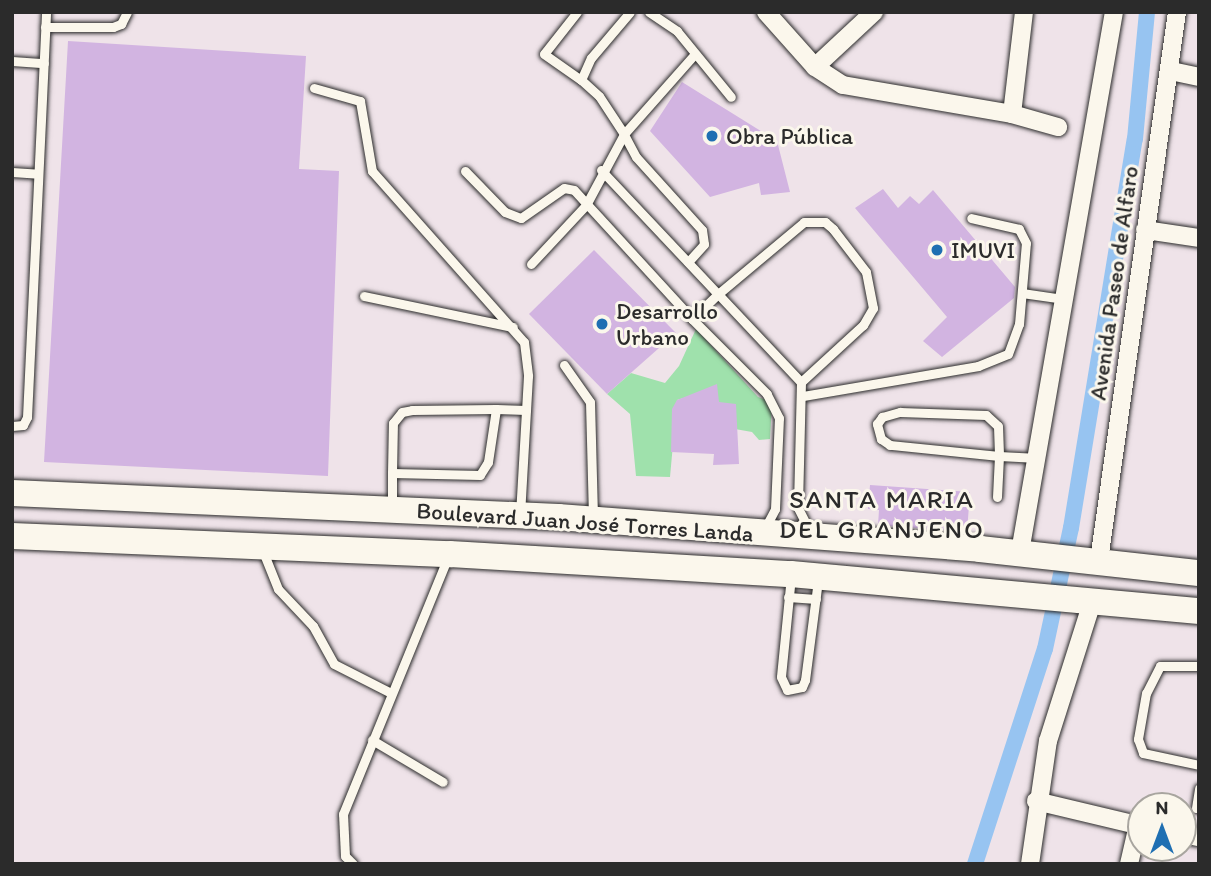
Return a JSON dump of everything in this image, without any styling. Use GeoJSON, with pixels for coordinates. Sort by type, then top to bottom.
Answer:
{"type":"FeatureCollection","features":[{"type":"Feature","properties":{"kind":"main road","name":"Boulevard Juan José Torres Landa"},"geometry":{"type":"LineString","coordinates":[[12,493],[520,515],[1026,553],[1199,573]]}},
{"type":"Feature","properties":{"kind":"main road","name":"Boulevard Juan José Torres Landa"},"geometry":{"type":"LineString","coordinates":[[12,536],[260,544],[450,554],[790,586],[1025,593],[1199,611]]}},
{"type":"Feature","properties":{"kind":"street"},"geometry":{"type":"LineString","coordinates":[[766,12],[815,67],[843,85],[1012,114],[1058,127]]}},
{"type":"Feature","properties":{"kind":"street"},"geometry":{"type":"LineString","coordinates":[[815,67],[874,12]]}},
{"type":"Feature","properties":{"kind":"street"},"geometry":{"type":"LineString","coordinates":[[1012,114],[1024,12]]}},
{"type":"Feature","properties":{"kind":"street"},"geometry":{"type":"LineString","coordinates":[[1026,553],[1063,299],[1114,12]]}},
{"type":"Feature","properties":{"kind":"street","name":"Avenida Paseo de Alfaro"},"geometry":{"type":"LineString","coordinates":[[1088,559],[1171,71],[1177,12]]}},
{"type":"Feature","properties":{"kind":"street"},"geometry":{"type":"LineString","coordinates":[[1171,71],[1199,77]]}},
{"type":"Feature","properties":{"kind":"street"},"geometry":{"type":"LineString","coordinates":[[1145,230],[1199,238]]}},
{"type":"Feature","properties":{"kind":"street"},"geometry":{"type":"LineString","coordinates":[[1029,862],[1036,801],[1048,741],[1083,598]]}},
{"type":"Feature","properties":{"kind":"street"},"geometry":{"type":"LineString","coordinates":[[1036,801],[1127,822]]}},
{"type":"Feature","properties":{"kind":"lane"},"geometry":{"type":"LineString","coordinates":[[12,426],[23,425],[27,417],[46,12]]}},
{"type":"Feature","properties":{"kind":"lane"},"geometry":{"type":"LineString","coordinates":[[45,27],[113,27],[121,23],[127,12]]}},
{"type":"Feature","properties":{"kind":"lane"},"geometry":{"type":"LineString","coordinates":[[578,12],[544,54],[599,96],[636,157],[702,230],[704,244],[688,262]]}},
{"type":"Feature","properties":{"kind":"lane"},"geometry":{"type":"LineString","coordinates":[[580,80],[592,58],[630,12]]}},
{"type":"Feature","properties":{"kind":"lane"},"geometry":{"type":"LineString","coordinates":[[649,12],[677,31],[693,56],[731,97]]}},
{"type":"Feature","properties":{"kind":"lane"},"geometry":{"type":"LineString","coordinates":[[531,264],[586,205],[601,170],[624,134],[693,56]]}},
{"type":"Feature","properties":{"kind":"lane"},"geometry":{"type":"LineString","coordinates":[[12,61],[44,63]]}},
{"type":"Feature","properties":{"kind":"lane"},"geometry":{"type":"LineString","coordinates":[[313,88],[360,101],[372,171],[515,327],[527,359],[520,515]]}},
{"type":"Feature","properties":{"kind":"lane"},"geometry":{"type":"LineString","coordinates":[[601,170],[801,382],[803,396],[798,508],[814,537]]}},
{"type":"Feature","properties":{"kind":"lane"},"geometry":{"type":"LineString","coordinates":[[465,171],[505,212],[521,218],[564,188],[574,190],[777,408],[775,509],[761,535]]}},
{"type":"Feature","properties":{"kind":"lane"},"geometry":{"type":"LineString","coordinates":[[12,172],[38,174]]}},
{"type":"Feature","properties":{"kind":"lane"},"geometry":{"type":"LineString","coordinates":[[803,396],[996,361],[1008,354],[1016,340],[1026,243],[1019,229],[971,218]]}},
{"type":"Feature","properties":{"kind":"lane"},"geometry":{"type":"LineString","coordinates":[[692,319],[804,222],[825,222],[866,272],[873,308],[863,325],[801,382]]}},
{"type":"Feature","properties":{"kind":"lane"},"geometry":{"type":"LineString","coordinates":[[1022,293],[1063,299]]}},
{"type":"Feature","properties":{"kind":"lane"},"geometry":{"type":"LineString","coordinates":[[364,296],[515,327]]}},
{"type":"Feature","properties":{"kind":"lane"},"geometry":{"type":"LineString","coordinates":[[564,365],[590,402],[593,520]]}},
{"type":"Feature","properties":{"kind":"lane"},"geometry":{"type":"LineString","coordinates":[[392,474],[480,475],[488,462],[496,409]]}},
{"type":"Feature","properties":{"kind":"lane"},"geometry":{"type":"LineString","coordinates":[[392,509],[393,423],[402,412],[526,410]]}},
{"type":"Feature","properties":{"kind":"lane"},"geometry":{"type":"LineString","coordinates":[[997,497],[999,456],[998,426],[986,415],[900,412],[883,417],[877,424],[881,439],[890,445],[999,456],[1038,458]]}},
{"type":"Feature","properties":{"kind":"lane"},"geometry":{"type":"LineString","coordinates":[[260,544],[278,589],[313,626],[334,664],[391,693]]}},
{"type":"Feature","properties":{"kind":"lane"},"geometry":{"type":"LineString","coordinates":[[353,864],[345,856],[343,814],[450,554]]}},
{"type":"Feature","properties":{"kind":"lane"},"geometry":{"type":"LineString","coordinates":[[790,586],[781,677],[787,690],[802,687],[805,680],[818,587]]}},
{"type":"Feature","properties":{"kind":"lane"},"geometry":{"type":"LineString","coordinates":[[1199,666],[1160,666],[1146,693],[1138,739],[1143,754],[1199,765]]}},
{"type":"Feature","properties":{"kind":"lane"},"geometry":{"type":"LineString","coordinates":[[372,740],[443,782]]}},
{"type":"Feature","properties":{"kind":"green space"},"geometry":{"type":"Polygon","coordinates":[[[696,329],[758,397],[772,402],[770,439],[759,440],[752,432],[735,429],[719,402],[687,397],[677,400],[670,477],[636,476],[630,414],[607,394],[631,373],[665,383],[679,366],[696,329]]]}},
{"type":"Feature","properties":{"kind":"building"},"geometry":{"type":"Polygon","coordinates":[[[68,41],[306,56],[299,169],[339,171],[328,476],[44,462],[68,41]]]}},
{"type":"Feature","properties":{"kind":"building","name":"Obra Pública"},"geometry":{"type":"Polygon","coordinates":[[[682,82],[777,141],[790,192],[761,195],[759,183],[710,197],[650,131],[682,82]]]}},
{"type":"Feature","properties":{"kind":"building","name":"IMUVI"},"geometry":{"type":"Polygon","coordinates":[[[883,189],[898,208],[910,196],[919,204],[933,190],[1015,287],[1014,298],[942,357],[923,341],[947,317],[855,208],[883,189]]]}},
{"type":"Feature","properties":{"kind":"building","name":"Desarrollo Urbano"},"geometry":{"type":"Polygon","coordinates":[[[594,250],[676,333],[607,394],[529,314],[594,250]]]}},
{"type":"Feature","properties":{"kind":"building"},"geometry":{"type":"Polygon","coordinates":[[[717,384],[719,402],[736,404],[739,464],[713,465],[714,454],[671,452],[672,409],[677,400],[717,384]]]}},
{"type":"Feature","properties":{"kind":"building"},"geometry":{"type":"Polygon","coordinates":[[[870,485],[970,492],[967,532],[878,525],[879,510],[868,509],[870,485]]]}},
{"type":"Feature","properties":{"kind":"waterway"},"geometry":{"type":"LineString","coordinates":[[975,864],[1045,649],[1071,528],[1135,139],[1147,12]]}},
{"type":"Feature","properties":{"kind":"place","name":"Obra Pública"},"geometry":{"type":"Point","coordinates":[712,136]}},
{"type":"Feature","properties":{"kind":"place","name":"IMUVI"},"geometry":{"type":"Point","coordinates":[937,250]}},
{"type":"Feature","properties":{"kind":"place","name":"Desarrollo Urbano"},"geometry":{"type":"Point","coordinates":[602,324]}},
{"type":"Feature","properties":{"kind":"district","name":"SANTA MARIA DEL GRANJENO"},"geometry":{"type":"Point","coordinates":[882,515]}}]}
